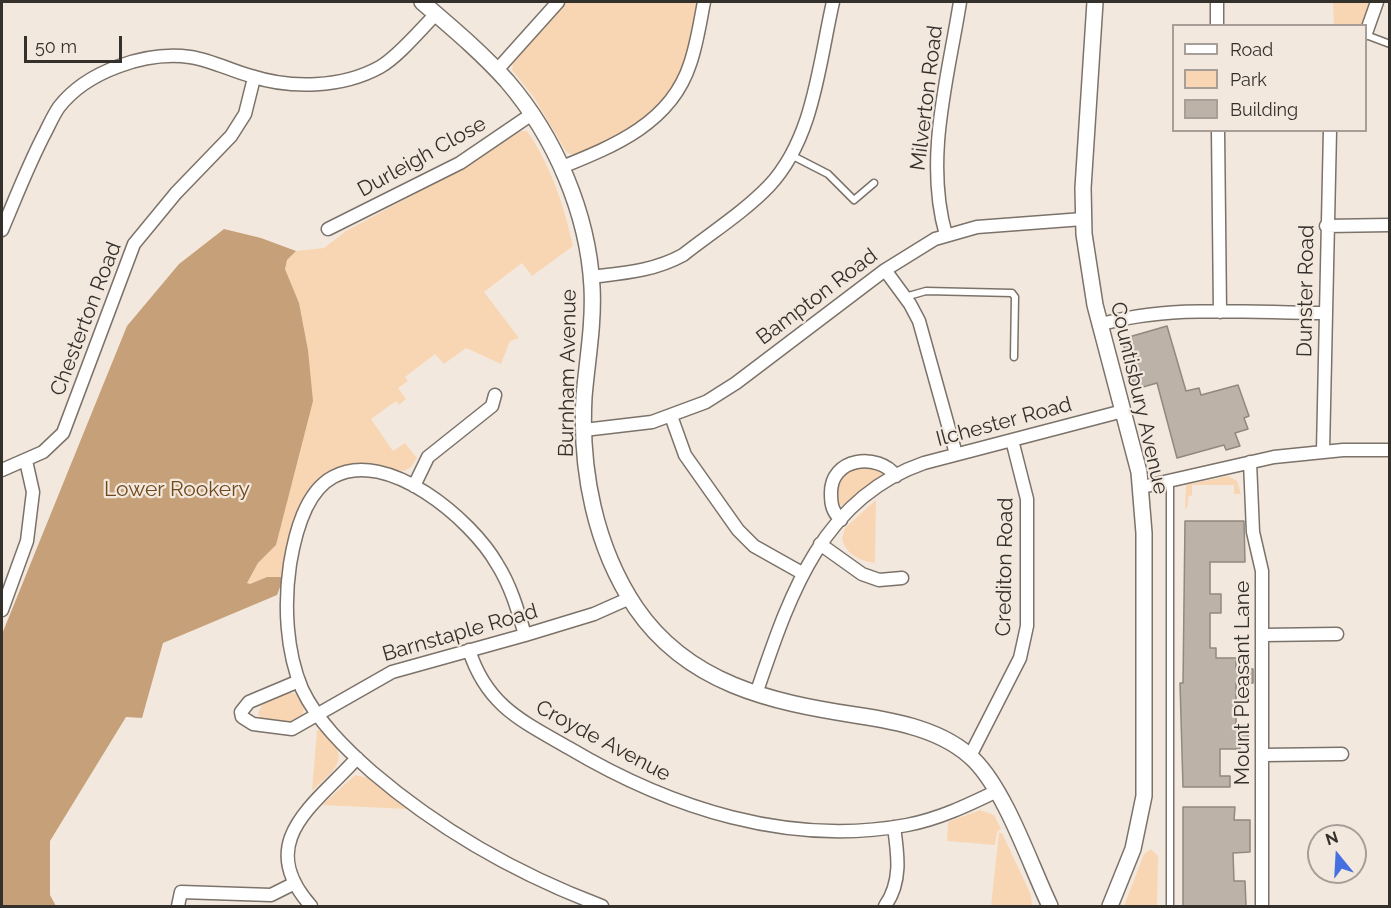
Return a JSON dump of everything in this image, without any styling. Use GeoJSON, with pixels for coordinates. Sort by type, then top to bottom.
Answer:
{"type":"FeatureCollection","features":[{"type":"Feature","properties":{"kind":"street","name":"Burnham Avenue"},"geometry":{"type":"LineString","coordinates":[[422,2],[497,70],[532,114],[562,167],[582,230],[591,277],[592,316],[584,430],[588,477],[599,530],[630,597],[653,627],[689,660],[718,678],[756,694],[786,703],[891,721],[951,743],[970,756],[997,791],[1050,906]]}},
{"type":"Feature","properties":{"kind":"street"},"geometry":{"type":"LineString","coordinates":[[497,70],[558,2]]}},
{"type":"Feature","properties":{"kind":"street"},"geometry":{"type":"LineString","coordinates":[[562,167],[625,140],[657,116],[671,100],[690,64],[704,2]]}},
{"type":"Feature","properties":{"kind":"street"},"geometry":{"type":"LineString","coordinates":[[591,277],[647,270],[683,255],[753,201],[770,185],[791,155],[807,119],[833,2]]}},
{"type":"Feature","properties":{"kind":"street","name":"Milverton Road"},"geometry":{"type":"LineString","coordinates":[[946,235],[939,208],[935,168],[960,2]]}},
{"type":"Feature","properties":{"kind":"street","name":"Countisbury Avenue"},"geometry":{"type":"LineString","coordinates":[[1095,2],[1083,219],[1090,282],[1099,324],[1142,487],[1145,572],[1144,796],[1134,849],[1110,906]]}},
{"type":"Feature","properties":{"kind":"street"},"geometry":{"type":"LineString","coordinates":[[1217,2],[1217,24]]}},
{"type":"Feature","properties":{"kind":"street"},"geometry":{"type":"LineString","coordinates":[[1367,29],[1377,2]]}},
{"type":"Feature","properties":{"kind":"street"},"geometry":{"type":"LineString","coordinates":[[2,230],[32,158],[59,107],[88,80],[118,67],[156,58],[191,57],[254,78],[289,84],[323,83],[354,77],[381,66],[436,14]]}},
{"type":"Feature","properties":{"kind":"street","name":"Chesterton Road"},"geometry":{"type":"LineString","coordinates":[[2,470],[43,452],[63,433],[134,244],[176,193],[231,136],[245,114],[254,78]]}},
{"type":"Feature","properties":{"kind":"street","name":"Durleigh Close"},"geometry":{"type":"LineString","coordinates":[[328,229],[459,163],[532,114]]}},
{"type":"Feature","properties":{"kind":"street"},"geometry":{"type":"LineString","coordinates":[[1218,132],[1220,312]]}},
{"type":"Feature","properties":{"kind":"street","name":"Dunster Road"},"geometry":{"type":"LineString","coordinates":[[1323,452],[1324,314],[1330,132]]}},
{"type":"Feature","properties":{"kind":"street","name":"Bampton Road"},"geometry":{"type":"LineString","coordinates":[[584,430],[636,425],[670,416],[706,402],[736,383],[885,270],[923,245],[946,235],[977,227],[1083,219]]}},
{"type":"Feature","properties":{"kind":"street"},"geometry":{"type":"LineString","coordinates":[[1326,226],[1389,225]]}},
{"type":"Feature","properties":{"kind":"street"},"geometry":{"type":"LineString","coordinates":[[885,270],[906,297],[922,330],[956,454]]}},
{"type":"Feature","properties":{"kind":"street"},"geometry":{"type":"LineString","coordinates":[[1099,324],[1147,316],[1220,312],[1324,314]]}},
{"type":"Feature","properties":{"kind":"street"},"geometry":{"type":"LineString","coordinates":[[414,486],[428,458],[492,406],[495,395]]}},
{"type":"Feature","properties":{"kind":"street","name":"Ilchester Road"},"geometry":{"type":"LineString","coordinates":[[756,694],[784,612],[802,573],[820,544],[841,520],[871,493],[896,476],[918,465],[1123,411]]}},
{"type":"Feature","properties":{"kind":"street"},"geometry":{"type":"LineString","coordinates":[[670,416],[685,455],[738,530],[753,546],[802,573]]}},
{"type":"Feature","properties":{"kind":"street","name":"Crediton Road"},"geometry":{"type":"LineString","coordinates":[[970,756],[1020,658],[1027,626],[1027,499],[1012,440]]}},
{"type":"Feature","properties":{"kind":"street"},"geometry":{"type":"LineString","coordinates":[[1142,487],[1250,462],[1323,452],[1389,450]]}},
{"type":"Feature","properties":{"kind":"street"},"geometry":{"type":"LineString","coordinates":[[2,610],[27,541],[33,492],[26,461]]}},
{"type":"Feature","properties":{"kind":"street","name":"Mount Pleasant Lane"},"geometry":{"type":"LineString","coordinates":[[1250,462],[1253,532],[1262,564],[1263,906]]}},
{"type":"Feature","properties":{"kind":"street"},"geometry":{"type":"LineString","coordinates":[[841,520],[832,509],[831,486],[832,478],[842,466],[878,464],[896,476]]}},
{"type":"Feature","properties":{"kind":"street"},"geometry":{"type":"LineString","coordinates":[[525,635],[509,588],[487,549],[458,517],[414,486],[378,471],[355,470],[343,472],[324,483],[310,502],[292,554],[287,595],[290,642],[299,681],[318,714],[357,758],[418,809],[448,830],[531,877],[602,906]]}},
{"type":"Feature","properties":{"kind":"street"},"geometry":{"type":"LineString","coordinates":[[820,544],[862,574],[879,580],[902,578]]}},
{"type":"Feature","properties":{"kind":"street","name":"Barnstaple Road"},"geometry":{"type":"LineString","coordinates":[[299,681],[249,702],[240,712],[242,717],[253,724],[292,729],[392,672],[594,614],[630,597]]}},
{"type":"Feature","properties":{"kind":"street"},"geometry":{"type":"LineString","coordinates":[[1263,635],[1337,634]]}},
{"type":"Feature","properties":{"kind":"street","name":"Croyde Avenue"},"geometry":{"type":"LineString","coordinates":[[469,650],[486,688],[508,711],[602,768],[666,797],[716,814],[797,829],[843,831],[894,827],[947,813],[997,791]]}},
{"type":"Feature","properties":{"kind":"street"},"geometry":{"type":"LineString","coordinates":[[1263,755],[1342,754]]}},
{"type":"Feature","properties":{"kind":"street"},"geometry":{"type":"LineString","coordinates":[[311,906],[295,883],[289,861],[289,847],[298,821],[305,810],[357,758]]}},
{"type":"Feature","properties":{"kind":"street"},"geometry":{"type":"LineString","coordinates":[[885,906],[892,897],[897,874],[894,827]]}},
{"type":"Feature","properties":{"kind":"street"},"geometry":{"type":"LineString","coordinates":[[178,906],[181,892],[271,895],[295,883]]}},
{"type":"Feature","properties":{"kind":"lane"},"geometry":{"type":"LineString","coordinates":[[1367,35],[1389,44]]}},
{"type":"Feature","properties":{"kind":"lane"},"geometry":{"type":"LineString","coordinates":[[791,155],[828,174],[854,200],[874,183]]}},
{"type":"Feature","properties":{"kind":"lane"},"geometry":{"type":"LineString","coordinates":[[906,297],[913,293],[926,291],[1012,292],[1015,297],[1014,357]]}},
{"type":"Feature","properties":{"kind":"lane","name":"Countisbury Avenue"},"geometry":{"type":"LineString","coordinates":[[1170,481],[1170,906]]}},
{"type":"Feature","properties":{"kind":"green space"},"geometry":{"type":"Polygon","coordinates":[[[565,2],[700,2],[684,65],[666,98],[636,126],[576,155],[567,153],[533,96],[512,70],[514,57],[565,2]]]}},
{"type":"Feature","properties":{"kind":"green space"},"geometry":{"type":"Polygon","coordinates":[[[1333,2],[1377,2],[1367,24],[1334,24],[1333,2]]]}},
{"type":"Feature","properties":{"kind":"green space"},"geometry":{"type":"Polygon","coordinates":[[[521,131],[527,131],[550,172],[561,201],[573,246],[532,276],[522,263],[484,292],[519,338],[510,341],[501,364],[466,348],[444,364],[435,354],[405,377],[408,381],[398,388],[406,399],[399,405],[396,401],[371,419],[393,451],[405,443],[417,458],[411,467],[404,471],[381,468],[315,485],[284,577],[267,577],[249,585],[247,583],[258,563],[276,545],[308,350],[299,304],[285,269],[287,260],[296,251],[324,248],[346,231],[441,180],[521,131]]]}},
{"type":"Feature","properties":{"kind":"green space","name":"Lower Rookery"},"geometry":{"type":"Polygon","coordinates":[[[224,229],[261,238],[296,251],[287,260],[285,269],[299,303],[308,350],[313,401],[276,545],[258,563],[247,583],[250,584],[267,577],[284,577],[277,595],[163,643],[142,718],[126,717],[50,841],[50,895],[56,906],[2,906],[2,634],[127,326],[179,264],[224,229]]]}},
{"type":"Feature","properties":{"kind":"green space"},"geometry":{"type":"Polygon","coordinates":[[[879,467],[885,472],[842,506],[838,503],[839,483],[846,472],[860,468],[879,467]]]}},
{"type":"Feature","properties":{"kind":"green space"},"geometry":{"type":"Polygon","coordinates":[[[1228,476],[1237,481],[1241,494],[1234,494],[1234,485],[1192,485],[1192,495],[1188,497],[1188,506],[1185,509],[1186,485],[1228,476]]]}},
{"type":"Feature","properties":{"kind":"green space"},"geometry":{"type":"Polygon","coordinates":[[[876,500],[875,563],[855,556],[847,549],[842,539],[845,528],[876,500]]]}},
{"type":"Feature","properties":{"kind":"green space"},"geometry":{"type":"Polygon","coordinates":[[[288,692],[300,695],[305,702],[302,718],[290,724],[260,718],[258,713],[262,704],[288,692]]]}},
{"type":"Feature","properties":{"kind":"green space"},"geometry":{"type":"Polygon","coordinates":[[[317,730],[321,730],[331,740],[339,756],[334,769],[312,791],[317,730]]]}},
{"type":"Feature","properties":{"kind":"green space"},"geometry":{"type":"Polygon","coordinates":[[[355,775],[369,778],[407,809],[322,805],[355,775]]]}},
{"type":"Feature","properties":{"kind":"green space"},"geometry":{"type":"Polygon","coordinates":[[[980,810],[994,815],[1001,829],[997,832],[995,845],[947,841],[948,822],[980,810]]]}},
{"type":"Feature","properties":{"kind":"green space"},"geometry":{"type":"Polygon","coordinates":[[[999,833],[1002,833],[1031,895],[1032,906],[991,906],[999,833]]]}},
{"type":"Feature","properties":{"kind":"green space"},"geometry":{"type":"Polygon","coordinates":[[[1151,849],[1158,856],[1157,906],[1124,906],[1144,854],[1151,849]]]}},
{"type":"Feature","properties":{"kind":"building"},"geometry":{"type":"Polygon","coordinates":[[[1167,326],[1186,391],[1199,388],[1201,395],[1238,385],[1249,416],[1244,418],[1248,429],[1235,433],[1240,446],[1226,450],[1224,445],[1177,458],[1157,383],[1136,389],[1122,356],[1126,355],[1122,339],[1167,326]]]}},
{"type":"Feature","properties":{"kind":"building"},"geometry":{"type":"Polygon","coordinates":[[[1185,521],[1244,521],[1245,562],[1210,562],[1210,594],[1221,594],[1221,613],[1210,613],[1210,648],[1216,648],[1216,658],[1236,658],[1236,669],[1253,669],[1253,683],[1236,683],[1236,725],[1248,725],[1248,742],[1240,742],[1240,749],[1220,749],[1220,776],[1230,776],[1230,787],[1183,787],[1180,683],[1183,683],[1185,521]]]}},
{"type":"Feature","properties":{"kind":"building"},"geometry":{"type":"Polygon","coordinates":[[[1183,807],[1235,807],[1234,820],[1250,820],[1250,852],[1233,853],[1234,881],[1245,881],[1246,906],[1183,906],[1183,807]]]}}]}
